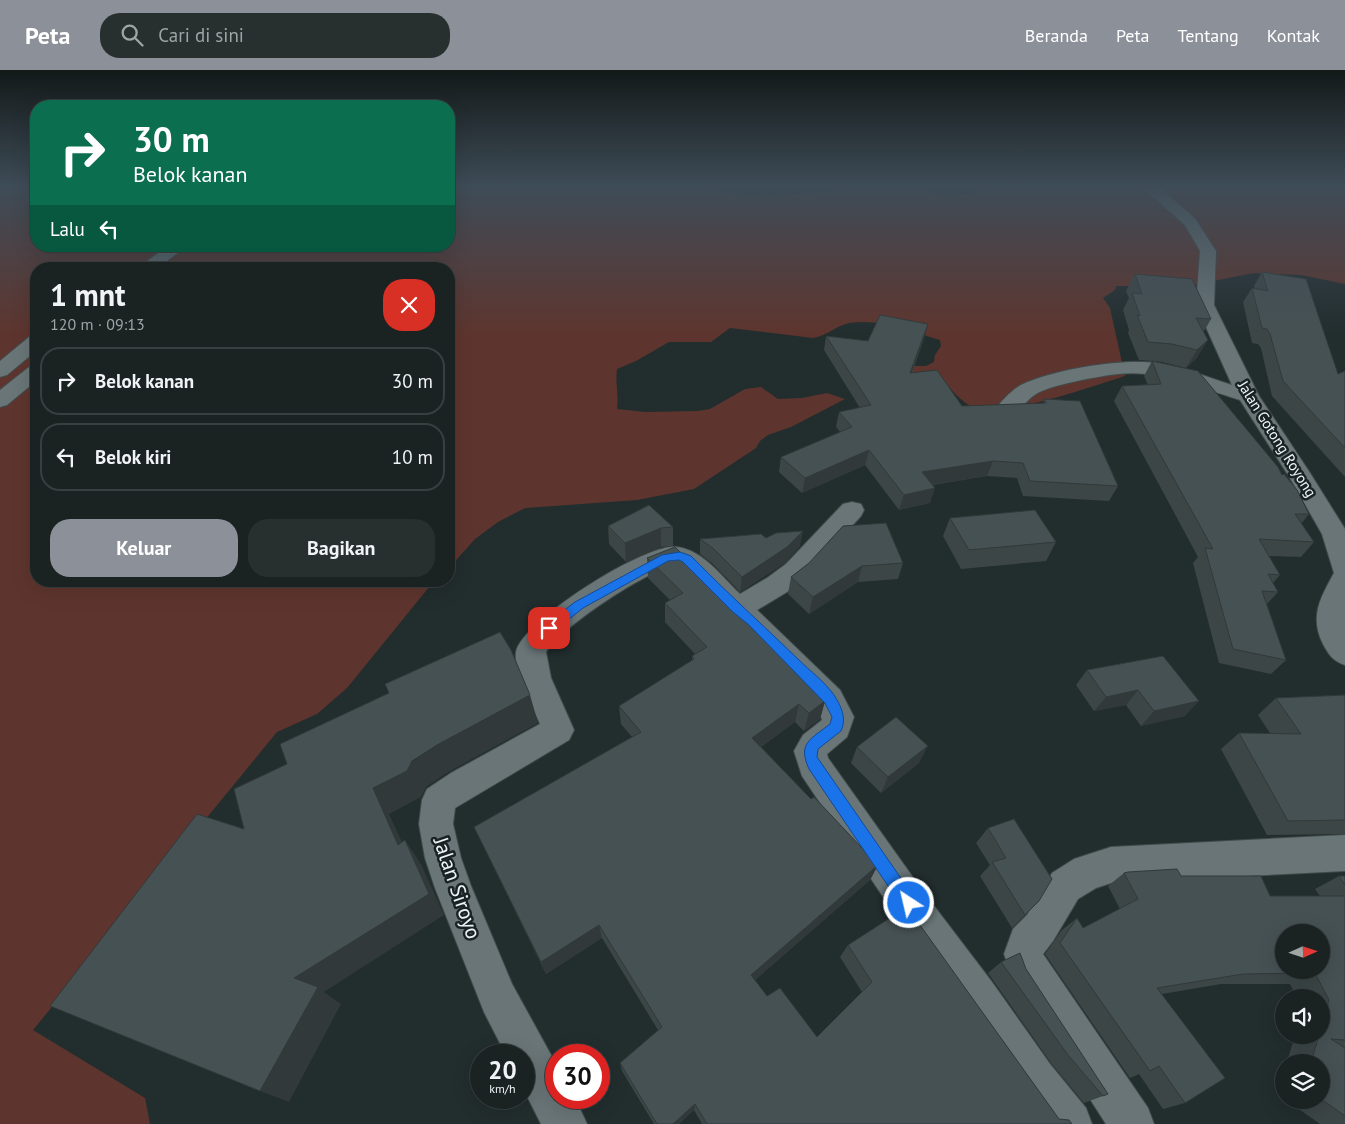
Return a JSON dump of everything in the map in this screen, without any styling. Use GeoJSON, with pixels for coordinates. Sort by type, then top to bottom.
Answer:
{"type":"FeatureCollection","features":[{"type":"Feature","properties":{"kind":"street","name":"Jalan Gotong Royong"},"geometry":{"type":"LineString","coordinates":[[1198,235],[1208,251],[1207,285],[1204,305],[1248,396],[1302,478],[1335,534],[1342,552],[1345,568]]}},
{"type":"Feature","properties":{"kind":"street"},"geometry":{"type":"LineString","coordinates":[[155,262],[170,252]]}},
{"type":"Feature","properties":{"kind":"street"},"geometry":{"type":"LineString","coordinates":[[0,371],[30,346]]}},
{"type":"Feature","properties":{"kind":"street"},"geometry":{"type":"LineString","coordinates":[[1006,410],[1030,389],[1058,380],[1117,368],[1136,367],[1162,370],[1248,396]]}},
{"type":"Feature","properties":{"kind":"street"},"geometry":{"type":"LineString","coordinates":[[0,381],[30,376]]}},
{"type":"Feature","properties":{"kind":"street"},"geometry":{"type":"LineString","coordinates":[[0,402],[30,376]]}},
{"type":"Feature","properties":{"kind":"street"},"geometry":{"type":"LineString","coordinates":[[852,510],[795,571],[776,586],[737,609],[753,622],[829,699],[838,717],[836,727],[814,745],[810,752],[814,765],[909,903],[978,996],[1035,1079],[1070,1124]]}},
{"type":"Feature","properties":{"kind":"street","name":"Jalan Siroyo"},"geometry":{"type":"LineString","coordinates":[[565,1124],[498,998],[443,858],[436,824],[439,800],[463,784],[558,730],[531,666],[531,651],[538,639],[549,628],[579,605],[631,575],[673,556],[680,556],[692,564],[737,609]]}},
{"type":"Feature","properties":{"kind":"street"},"geometry":{"type":"LineString","coordinates":[[1345,578],[1330,613],[1329,623],[1333,635],[1345,654]]}},
{"type":"Feature","properties":{"kind":"street"},"geometry":{"type":"LineString","coordinates":[[1132,1124],[1027,965],[1023,954],[1027,943],[1040,928],[1065,886],[1087,872],[1112,866],[1244,857],[1345,853]]}},
{"type":"Feature","properties":{"kind":"shaded area"},"geometry":{"type":"Polygon","coordinates":[[[0,235],[30,235],[30,252],[455,252],[455,235],[1345,235],[1345,284],[1301,275],[1253,273],[1189,286],[1116,286],[1115,290],[1103,298],[1110,308],[1125,376],[1069,394],[1024,405],[984,409],[969,405],[946,384],[884,385],[900,366],[926,366],[934,362],[935,355],[941,346],[940,340],[907,329],[884,324],[872,322],[849,323],[813,338],[730,328],[711,342],[669,342],[636,361],[617,369],[617,409],[645,412],[698,411],[710,409],[745,389],[761,387],[778,399],[802,398],[827,393],[845,399],[791,427],[768,435],[760,441],[756,448],[694,489],[637,500],[525,508],[498,522],[475,539],[455,561],[455,262],[30,262],[30,587],[429,587],[347,688],[317,714],[277,732],[33,1030],[145,1098],[150,1124],[0,1124],[0,235]]]}},
{"type":"Feature","properties":{"kind":"building"},"geometry":{"type":"Polygon","coordinates":[[[1262,272],[1306,279],[1338,374],[1345,371],[1345,448],[1283,381],[1270,334],[1267,329],[1262,328],[1252,288],[1268,291],[1262,272]]]}},
{"type":"Feature","properties":{"kind":"building"},"geometry":{"type":"Polygon","coordinates":[[[1135,274],[1192,279],[1211,319],[1196,318],[1208,340],[1197,350],[1172,344],[1148,342],[1137,315],[1140,316],[1132,293],[1142,294],[1135,274]]]}},
{"type":"Feature","properties":{"kind":"building"},"geometry":{"type":"Polygon","coordinates":[[[880,315],[928,324],[910,373],[937,370],[962,406],[1046,403],[1044,399],[1080,401],[1118,486],[1030,481],[1023,463],[993,461],[922,472],[935,488],[904,495],[869,450],[805,478],[781,457],[852,427],[839,412],[871,405],[826,336],[868,341],[880,315]]]}},
{"type":"Feature","properties":{"kind":"building"},"geometry":{"type":"Polygon","coordinates":[[[1152,361],[1198,371],[1278,467],[1282,475],[1284,474],[1297,490],[1309,514],[1295,514],[1314,542],[1259,539],[1280,575],[1268,574],[1278,592],[1262,591],[1286,660],[1233,649],[1205,548],[1213,549],[1122,386],[1161,384],[1152,361]]]}},
{"type":"Feature","properties":{"kind":"building"},"geometry":{"type":"Polygon","coordinates":[[[649,505],[673,527],[661,528],[625,543],[608,526],[649,505]]]}},
{"type":"Feature","properties":{"kind":"building"},"geometry":{"type":"Polygon","coordinates":[[[1035,510],[1056,542],[969,550],[950,518],[1035,510]]]}},
{"type":"Feature","properties":{"kind":"building"},"geometry":{"type":"Polygon","coordinates":[[[886,523],[903,563],[862,566],[813,597],[791,577],[809,563],[843,526],[886,523]]]}},
{"type":"Feature","properties":{"kind":"building"},"geometry":{"type":"Polygon","coordinates":[[[803,531],[787,547],[742,577],[714,549],[700,539],[761,534],[766,538],[776,533],[803,531]]]}},
{"type":"Feature","properties":{"kind":"building"},"geometry":{"type":"Polygon","coordinates":[[[675,547],[821,691],[825,701],[809,713],[799,704],[752,738],[811,799],[814,797],[878,865],[751,975],[767,996],[780,988],[817,1037],[872,982],[848,945],[907,907],[1059,1119],[1069,1120],[1072,1124],[707,1124],[695,1104],[673,1124],[657,1124],[620,1063],[662,1027],[599,925],[541,962],[474,827],[641,732],[619,706],[694,659],[692,656],[707,647],[665,603],[683,593],[647,558],[675,547]]]}},
{"type":"Feature","properties":{"kind":"building"},"geometry":{"type":"Polygon","coordinates":[[[500,632],[511,650],[530,695],[437,745],[412,761],[407,771],[373,788],[398,845],[405,840],[429,894],[294,978],[318,987],[260,1091],[50,1006],[197,814],[244,829],[234,789],[287,764],[280,744],[389,693],[385,684],[500,632]]]}},
{"type":"Feature","properties":{"kind":"building"},"geometry":{"type":"Polygon","coordinates":[[[1163,656],[1199,701],[1154,711],[1138,690],[1106,697],[1087,670],[1163,656]]]}},
{"type":"Feature","properties":{"kind":"building"},"geometry":{"type":"Polygon","coordinates":[[[1345,695],[1345,820],[1288,821],[1239,733],[1301,734],[1276,698],[1345,695]]]}},
{"type":"Feature","properties":{"kind":"building"},"geometry":{"type":"Polygon","coordinates":[[[896,717],[928,746],[888,777],[857,747],[896,717]]]}},
{"type":"Feature","properties":{"kind":"building"},"geometry":{"type":"Polygon","coordinates":[[[1014,819],[1052,879],[1039,901],[1025,915],[992,862],[1006,858],[988,828],[1014,819]]]}},
{"type":"Feature","properties":{"kind":"building"},"geometry":{"type":"Polygon","coordinates":[[[1177,869],[1181,876],[1261,876],[1270,896],[1345,896],[1345,1040],[1331,1039],[1345,1048],[1345,1116],[1330,1105],[1330,1054],[1313,1054],[1316,1044],[1330,1044],[1330,989],[1323,989],[1318,979],[1330,979],[1330,924],[1275,924],[1275,974],[1243,974],[1157,988],[1225,1078],[1185,1103],[1159,1066],[1150,1071],[1060,943],[1077,918],[1083,928],[1138,899],[1124,873],[1177,869]]]}},
{"type":"Feature","properties":{"kind":"building"},"geometry":{"type":"Polygon","coordinates":[[[1339,876],[1345,876],[1345,885],[1339,876]]]}},
{"type":"Feature","properties":{"kind":"building"},"geometry":{"type":"Polygon","coordinates":[[[1020,953],[1026,969],[1108,1094],[1103,1096],[1068,1055],[1001,962],[1020,953]]]}},
{"type":"Feature","properties":{"kind":"route"},"geometry":{"type":"LineString","coordinates":[[549,628],[579,605],[631,575],[673,556],[687,559],[820,688],[829,699],[838,717],[836,727],[814,745],[810,752],[810,757],[909,903]]}}]}
